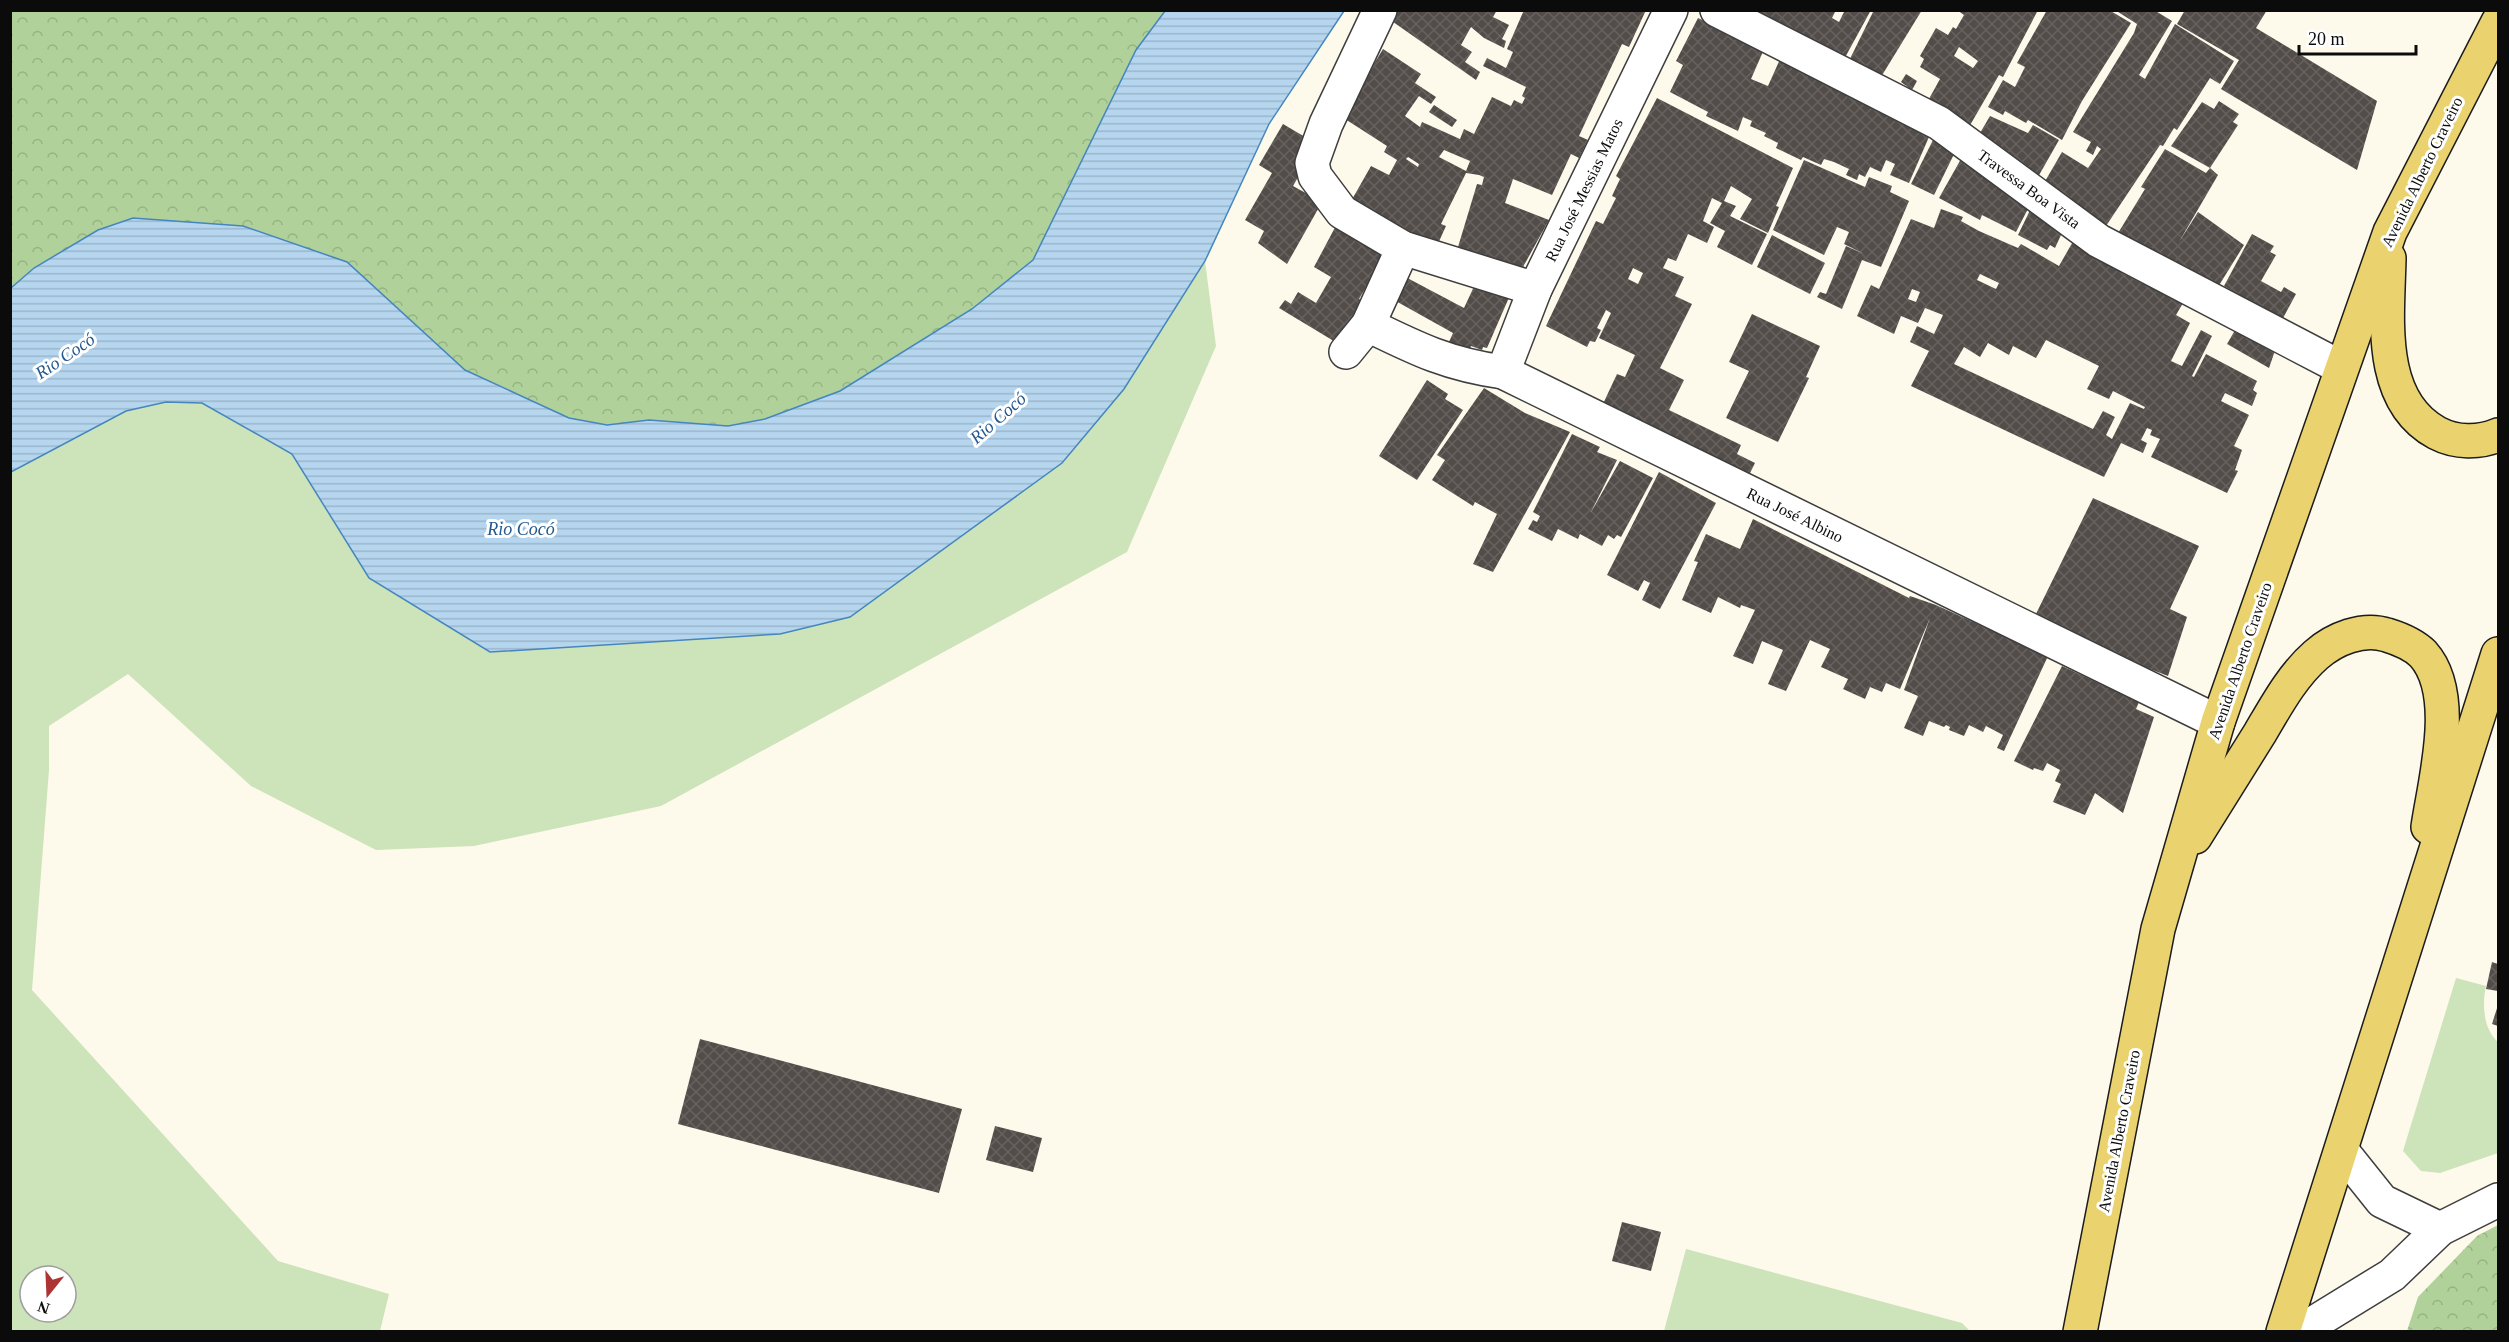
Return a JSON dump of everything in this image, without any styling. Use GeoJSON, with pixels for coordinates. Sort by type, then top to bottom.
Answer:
{"type":"FeatureCollection","features":[{"type":"Feature","properties":{"kind":"main road","name":"Avenida Alberto Craveiro"},"geometry":{"type":"LineString","coordinates":[[2080,1332],[2158,929],[2218,722],[2340,367],[2390,232],[2499,22]]}},
{"type":"Feature","properties":{"kind":"main road"},"geometry":{"type":"LineString","coordinates":[[2390,232],[2388,317],[2391,363],[2406,408],[2428,428],[2444,437],[2478,441],[2499,435]]}},
{"type":"Feature","properties":{"kind":"main road"},"geometry":{"type":"LineString","coordinates":[[2172,875],[2274,709],[2305,667],[2327,646],[2339,640],[2368,632],[2384,634],[2414,646],[2423,655],[2431,667],[2441,700],[2442,724],[2415,924]]}},
{"type":"Feature","properties":{"kind":"main road"},"geometry":{"type":"LineString","coordinates":[[2283,1332],[2415,924],[2499,654]]}},
{"type":"Feature","properties":{"kind":"street"},"geometry":{"type":"LineString","coordinates":[[1380,10],[1326,124],[1312,163],[1315,176],[1342,212],[1403,248],[1535,290]]}},
{"type":"Feature","properties":{"kind":"street","name":"Rua José Messias Matos"},"geometry":{"type":"LineString","coordinates":[[1503,372],[1535,290],[1671,10]]}},
{"type":"Feature","properties":{"kind":"street","name":"Travessa Boa Vista"},"geometry":{"type":"LineString","coordinates":[[1718,10],[1939,123],[2099,240],[2340,367]]}},
{"type":"Feature","properties":{"kind":"street"},"geometry":{"type":"LineString","coordinates":[[1346,352],[1368,325],[1403,248]]}},
{"type":"Feature","properties":{"kind":"street","name":"Rua José Albino"},"geometry":{"type":"LineString","coordinates":[[1368,325],[1434,357],[1463,367],[1503,372],[2218,722]]}},
{"type":"Feature","properties":{"kind":"street"},"geometry":{"type":"LineString","coordinates":[[2342,1151],[2382,1201],[2440,1229]]}},
{"type":"Feature","properties":{"kind":"street"},"geometry":{"type":"LineString","coordinates":[[2299,1332],[2392,1275],[2440,1229],[2499,1200]]}},
{"type":"Feature","properties":{"kind":"green space"},"geometry":{"type":"Polygon","coordinates":[[[11,11],[1165,11],[1136,50],[1033,260],[972,309],[840,391],[765,419],[728,426],[649,420],[607,425],[569,418],[465,370],[347,262],[11,288],[11,11]]]}},
{"type":"Feature","properties":{"kind":"green space"},"geometry":{"type":"Polygon","coordinates":[[[1205,261],[1216,346],[1127,552],[661,806],[474,846],[376,850],[251,786],[128,674],[49,726],[49,770],[32,990],[278,1261],[389,1294],[380,1331],[11,1332],[11,472],[126,411],[166,402],[202,403],[292,454],[369,578],[1062,463],[1124,389],[1205,261]]]}},
{"type":"Feature","properties":{"kind":"green space"},"geometry":{"type":"Polygon","coordinates":[[[2456,978],[2486,986],[2485,1016],[2489,1030],[2498,1042],[2498,1153],[2440,1173],[2421,1171],[2403,1151],[2456,978]]]}},
{"type":"Feature","properties":{"kind":"green space"},"geometry":{"type":"Polygon","coordinates":[[[2498,1225],[2498,1331],[2407,1331],[2418,1297],[2477,1236],[2498,1225]]]}},
{"type":"Feature","properties":{"kind":"green space"},"geometry":{"type":"Polygon","coordinates":[[[1686,1249],[1962,1323],[1970,1331],[1664,1331],[1686,1249]]]}},
{"type":"Feature","properties":{"kind":"water","name":"Rio Cocó"},"geometry":{"type":"Polygon","coordinates":[[[1165,11],[1344,11],[1269,124],[1205,261],[1124,389],[1062,463],[850,617],[780,634],[490,652],[369,578],[292,454],[202,403],[166,402],[126,411],[11,472],[11,288],[34,268],[98,230],[133,218],[243,226],[347,262],[465,370],[569,418],[607,425],[649,420],[728,426],[765,419],[840,391],[972,309],[1033,260],[1136,50],[1165,11]]]}},
{"type":"Feature","properties":{"kind":"building"},"geometry":{"type":"Polygon","coordinates":[[[1391,10],[1497,10],[1493,17],[1509,25],[1502,39],[1506,41],[1504,48],[1484,38],[1471,27],[1461,45],[1472,52],[1465,62],[1480,72],[1476,80],[1386,17],[1391,10]]]}},
{"type":"Feature","properties":{"kind":"building"},"geometry":{"type":"Polygon","coordinates":[[[1524,10],[1646,10],[1629,47],[1622,44],[1579,136],[1588,140],[1579,158],[1571,154],[1552,195],[1513,179],[1505,203],[1549,220],[1523,267],[1458,247],[1477,184],[1482,185],[1484,177],[1479,175],[1466,173],[1441,224],[1446,226],[1436,248],[1413,238],[1415,234],[1388,220],[1382,230],[1346,210],[1371,166],[1389,175],[1397,160],[1384,152],[1387,146],[1342,117],[1383,49],[1421,74],[1415,83],[1436,97],[1431,104],[1419,96],[1405,116],[1420,127],[1422,122],[1460,139],[1464,129],[1474,134],[1492,97],[1511,106],[1514,100],[1522,104],[1525,98],[1522,96],[1526,87],[1483,66],[1487,58],[1506,68],[1513,52],[1507,49],[1524,10]],[[1444,150],[1439,157],[1466,171],[1470,161],[1444,150]],[[1408,157],[1406,159],[1418,167],[1419,164],[1408,157]]]}},
{"type":"Feature","properties":{"kind":"building"},"geometry":{"type":"Polygon","coordinates":[[[1742,10],[1836,10],[1832,18],[1839,22],[1845,10],[1871,10],[1842,63],[1742,10]]]}},
{"type":"Feature","properties":{"kind":"building"},"geometry":{"type":"Polygon","coordinates":[[[1874,10],[1922,10],[1881,77],[1846,67],[1874,10]]]}},
{"type":"Feature","properties":{"kind":"building"},"geometry":{"type":"Polygon","coordinates":[[[1957,10],[2038,10],[2003,77],[1999,75],[1969,127],[1925,106],[1940,79],[1920,67],[1924,59],[1920,56],[1936,28],[1948,35],[1953,27],[1956,29],[1964,15],[1957,10]],[[1959,47],[1954,56],[1973,68],[1978,61],[1959,47]]]}},
{"type":"Feature","properties":{"kind":"building"},"geometry":{"type":"Polygon","coordinates":[[[2047,10],[2109,10],[2131,23],[2082,101],[2062,140],[2028,120],[2026,123],[2005,111],[2003,115],[1988,107],[2003,80],[2015,87],[2025,67],[2017,63],[2047,10]]]}},
{"type":"Feature","properties":{"kind":"building"},"geometry":{"type":"Polygon","coordinates":[[[2115,10],[2154,10],[2172,21],[2139,75],[2145,79],[2175,24],[2234,61],[2220,84],[2210,78],[2177,130],[2174,128],[2163,146],[2160,145],[2104,229],[2040,190],[2062,152],[2088,168],[2101,149],[2097,146],[2093,155],[2086,151],[2091,142],[2073,132],[2134,33],[2137,24],[2115,10]]]}},
{"type":"Feature","properties":{"kind":"building"},"geometry":{"type":"Polygon","coordinates":[[[2185,10],[2267,10],[2256,28],[2377,101],[2357,170],[2221,89],[2239,60],[2177,24],[2185,10]]]}},
{"type":"Feature","properties":{"kind":"building"},"geometry":{"type":"Polygon","coordinates":[[[1698,18],[1746,41],[1765,47],[1751,79],[1768,86],[1781,57],[1932,130],[1909,183],[1890,175],[1895,164],[1886,160],[1881,172],[1870,167],[1865,177],[1859,174],[1857,180],[1846,175],[1849,169],[1834,162],[1824,159],[1821,165],[1803,157],[1801,160],[1776,148],[1778,143],[1764,136],[1766,133],[1750,126],[1752,121],[1743,117],[1738,131],[1706,116],[1708,112],[1670,92],[1683,65],[1676,61],[1698,18]]]}},
{"type":"Feature","properties":{"kind":"building"},"geometry":{"type":"Polygon","coordinates":[[[1906,74],[1917,81],[1912,90],[1901,82],[1906,74]]]}},
{"type":"Feature","properties":{"kind":"building"},"geometry":{"type":"Polygon","coordinates":[[[1657,98],[1793,168],[1776,206],[1779,207],[1768,233],[1740,219],[1752,199],[1731,186],[1724,201],[1736,206],[1730,216],[1767,234],[1752,265],[1717,247],[1725,231],[1710,223],[1722,203],[1712,198],[1703,221],[1714,227],[1707,243],[1688,234],[1676,261],[1668,258],[1663,268],[1684,277],[1675,296],[1692,304],[1660,368],[1684,380],[1669,410],[1741,445],[1737,454],[1755,463],[1748,477],[1602,406],[1617,374],[1625,377],[1635,355],[1599,338],[1611,313],[1606,310],[1597,328],[1601,330],[1595,342],[1590,341],[1587,347],[1546,326],[1596,221],[1603,224],[1616,198],[1612,196],[1620,179],[1616,176],[1657,98]],[[1633,268],[1628,279],[1638,284],[1643,273],[1633,268]]]}},
{"type":"Feature","properties":{"kind":"building"},"geometry":{"type":"Polygon","coordinates":[[[2219,101],[2239,114],[2233,122],[2238,125],[2210,168],[2171,146],[2202,102],[2214,109],[2219,101]]]}},
{"type":"Feature","properties":{"kind":"building"},"geometry":{"type":"Polygon","coordinates":[[[1434,105],[1457,120],[1452,127],[1429,112],[1434,105]]]}},
{"type":"Feature","properties":{"kind":"building"},"geometry":{"type":"Polygon","coordinates":[[[1990,116],[2028,133],[2033,125],[2059,140],[2034,184],[1973,145],[1990,116]]]}},
{"type":"Feature","properties":{"kind":"building"},"geometry":{"type":"Polygon","coordinates":[[[1283,124],[1317,144],[1293,186],[1322,202],[1287,264],[1258,243],[1264,231],[1245,220],[1272,173],[1259,165],[1283,124]]]}},
{"type":"Feature","properties":{"kind":"building"},"geometry":{"type":"Polygon","coordinates":[[[1939,128],[1958,146],[1934,195],[1911,184],[1939,128]]]}},
{"type":"Feature","properties":{"kind":"building"},"geometry":{"type":"Polygon","coordinates":[[[2165,149],[2206,173],[2210,168],[2218,175],[2179,242],[2198,212],[2244,245],[2218,287],[2112,243],[2145,189],[2141,187],[2165,149]]]}},
{"type":"Feature","properties":{"kind":"building"},"geometry":{"type":"Polygon","coordinates":[[[1961,159],[2032,201],[2016,232],[1982,215],[1980,220],[1939,198],[1961,159]]]}},
{"type":"Feature","properties":{"kind":"building"},"geometry":{"type":"Polygon","coordinates":[[[1804,160],[1865,187],[1869,177],[1892,186],[1890,192],[1909,201],[1881,267],[1862,260],[1842,309],[1817,297],[1820,292],[1826,294],[1846,246],[1864,254],[1844,244],[1849,232],[1837,227],[1824,255],[1773,230],[1804,160]]]}},
{"type":"Feature","properties":{"kind":"building"},"geometry":{"type":"Polygon","coordinates":[[[2034,202],[2067,222],[2055,248],[2050,245],[2047,250],[2018,235],[2034,202]]]}},
{"type":"Feature","properties":{"kind":"building"},"geometry":{"type":"Polygon","coordinates":[[[1941,209],[1963,217],[1961,221],[1979,231],[2018,248],[2021,244],[2059,266],[2075,238],[2126,266],[2122,273],[2141,283],[2142,278],[2187,296],[2176,315],[2190,323],[2171,361],[2182,366],[2201,330],[2212,336],[2192,376],[2194,377],[2206,354],[2257,381],[2253,390],[2257,393],[2252,406],[2225,393],[2221,401],[2249,415],[2234,446],[2242,450],[2235,470],[2238,471],[2227,493],[2151,457],[2160,439],[2150,435],[2152,430],[2147,428],[2141,440],[2147,443],[2143,453],[2121,443],[2104,477],[1911,386],[1929,351],[1910,342],[1917,326],[1934,334],[1943,315],[1925,308],[1918,323],[1901,316],[1894,334],[1857,316],[1871,285],[1879,289],[1911,219],[1934,228],[1941,209]],[[1980,274],[1977,280],[1996,289],[1999,283],[1980,274]],[[1912,289],[1908,299],[1916,302],[1920,292],[1912,289]],[[2046,340],[2036,358],[2013,346],[2009,355],[1988,343],[1980,357],[1964,347],[1954,364],[2093,429],[2103,411],[2115,417],[2106,435],[2112,439],[2130,403],[2144,409],[2145,407],[2113,391],[2109,399],[2087,389],[2099,366],[2046,340]]]}},
{"type":"Feature","properties":{"kind":"building"},"geometry":{"type":"Polygon","coordinates":[[[1339,220],[1389,249],[1359,299],[1371,307],[1342,346],[1279,308],[1285,300],[1291,304],[1298,292],[1316,303],[1331,277],[1314,267],[1339,220]]]}},
{"type":"Feature","properties":{"kind":"building"},"geometry":{"type":"Polygon","coordinates":[[[2252,234],[2274,246],[2270,252],[2276,255],[2261,281],[2281,292],[2284,287],[2296,294],[2282,320],[2224,286],[2252,234]]]}},
{"type":"Feature","properties":{"kind":"building"},"geometry":{"type":"Polygon","coordinates":[[[1772,235],[1825,263],[1810,294],[1757,267],[1772,235]]]}},
{"type":"Feature","properties":{"kind":"building"},"geometry":{"type":"Polygon","coordinates":[[[1396,272],[1464,308],[1478,278],[1511,293],[1487,348],[1483,347],[1482,350],[1471,346],[1463,364],[1443,355],[1453,333],[1385,295],[1396,272]]]}},
{"type":"Feature","properties":{"kind":"building"},"geometry":{"type":"Polygon","coordinates":[[[1752,314],[1820,346],[1806,377],[1809,378],[1778,442],[1726,418],[1749,371],[1729,362],[1752,314]]]}},
{"type":"Feature","properties":{"kind":"building"},"geometry":{"type":"Polygon","coordinates":[[[2238,325],[2278,342],[2269,368],[2227,344],[2238,325]]]}},
{"type":"Feature","properties":{"kind":"building"},"geometry":{"type":"Polygon","coordinates":[[[1427,380],[1448,394],[1445,399],[1463,410],[1417,480],[1379,456],[1427,380]]]}},
{"type":"Feature","properties":{"kind":"building"},"geometry":{"type":"Polygon","coordinates":[[[1484,388],[1525,413],[1570,432],[1493,572],[1473,564],[1497,514],[1475,502],[1473,506],[1432,480],[1445,460],[1437,455],[1484,388]]]}},
{"type":"Feature","properties":{"kind":"building"},"geometry":{"type":"Polygon","coordinates":[[[1572,434],[1600,447],[1597,452],[1617,460],[1590,514],[1620,461],[1653,478],[1621,537],[1617,535],[1614,539],[1608,535],[1602,546],[1580,534],[1578,539],[1558,529],[1552,541],[1528,529],[1533,520],[1537,522],[1540,516],[1533,512],[1572,434]]]}},
{"type":"Feature","properties":{"kind":"building"},"geometry":{"type":"Polygon","coordinates":[[[1659,472],[1716,503],[1660,609],[1642,600],[1650,583],[1644,580],[1638,591],[1607,575],[1659,472]]]}},
{"type":"Feature","properties":{"kind":"building"},"geometry":{"type":"Polygon","coordinates":[[[2093,498],[2199,546],[2170,609],[2187,617],[2168,676],[2142,666],[2141,669],[2034,618],[2093,498]]]}},
{"type":"Feature","properties":{"kind":"building"},"geometry":{"type":"Polygon","coordinates":[[[1753,519],[1909,598],[1910,596],[1936,605],[2048,656],[2004,751],[1997,748],[2003,735],[1986,726],[1983,732],[1969,725],[1964,736],[1949,730],[1950,727],[1946,725],[1944,727],[1929,721],[1923,736],[1904,728],[1918,696],[1904,690],[1930,618],[1900,689],[1886,683],[1882,692],[1870,687],[1865,699],[1843,689],[1848,679],[1821,667],[1830,649],[1810,640],[1786,691],[1768,684],[1783,650],[1762,641],[1753,664],[1733,656],[1755,610],[1741,605],[1740,608],[1718,597],[1711,613],[1682,600],[1698,562],[1694,561],[1706,534],[1740,549],[1753,519]]]}},
{"type":"Feature","properties":{"kind":"building"},"geometry":{"type":"Polygon","coordinates":[[[2062,666],[2139,702],[2136,709],[2154,717],[2123,813],[2095,793],[2085,815],[2053,802],[2061,784],[2055,781],[2060,770],[2047,763],[2043,771],[2034,768],[2033,770],[2014,761],[2062,666]]]}},
{"type":"Feature","properties":{"kind":"building"},"geometry":{"type":"Polygon","coordinates":[[[2492,962],[2498,964],[2498,991],[2486,989],[2492,962]]]}},
{"type":"Feature","properties":{"kind":"building"},"geometry":{"type":"Polygon","coordinates":[[[2498,1005],[2498,1026],[2492,1024],[2498,1005]]]}},
{"type":"Feature","properties":{"kind":"building"},"geometry":{"type":"Polygon","coordinates":[[[700,1039],[962,1109],[939,1193],[678,1124],[700,1039]]]}},
{"type":"Feature","properties":{"kind":"building"},"geometry":{"type":"Polygon","coordinates":[[[995,1126],[1042,1138],[1033,1172],[986,1160],[995,1126]]]}},
{"type":"Feature","properties":{"kind":"building"},"geometry":{"type":"Polygon","coordinates":[[[1622,1222],[1661,1232],[1651,1271],[1612,1261],[1622,1222]]]}}]}
